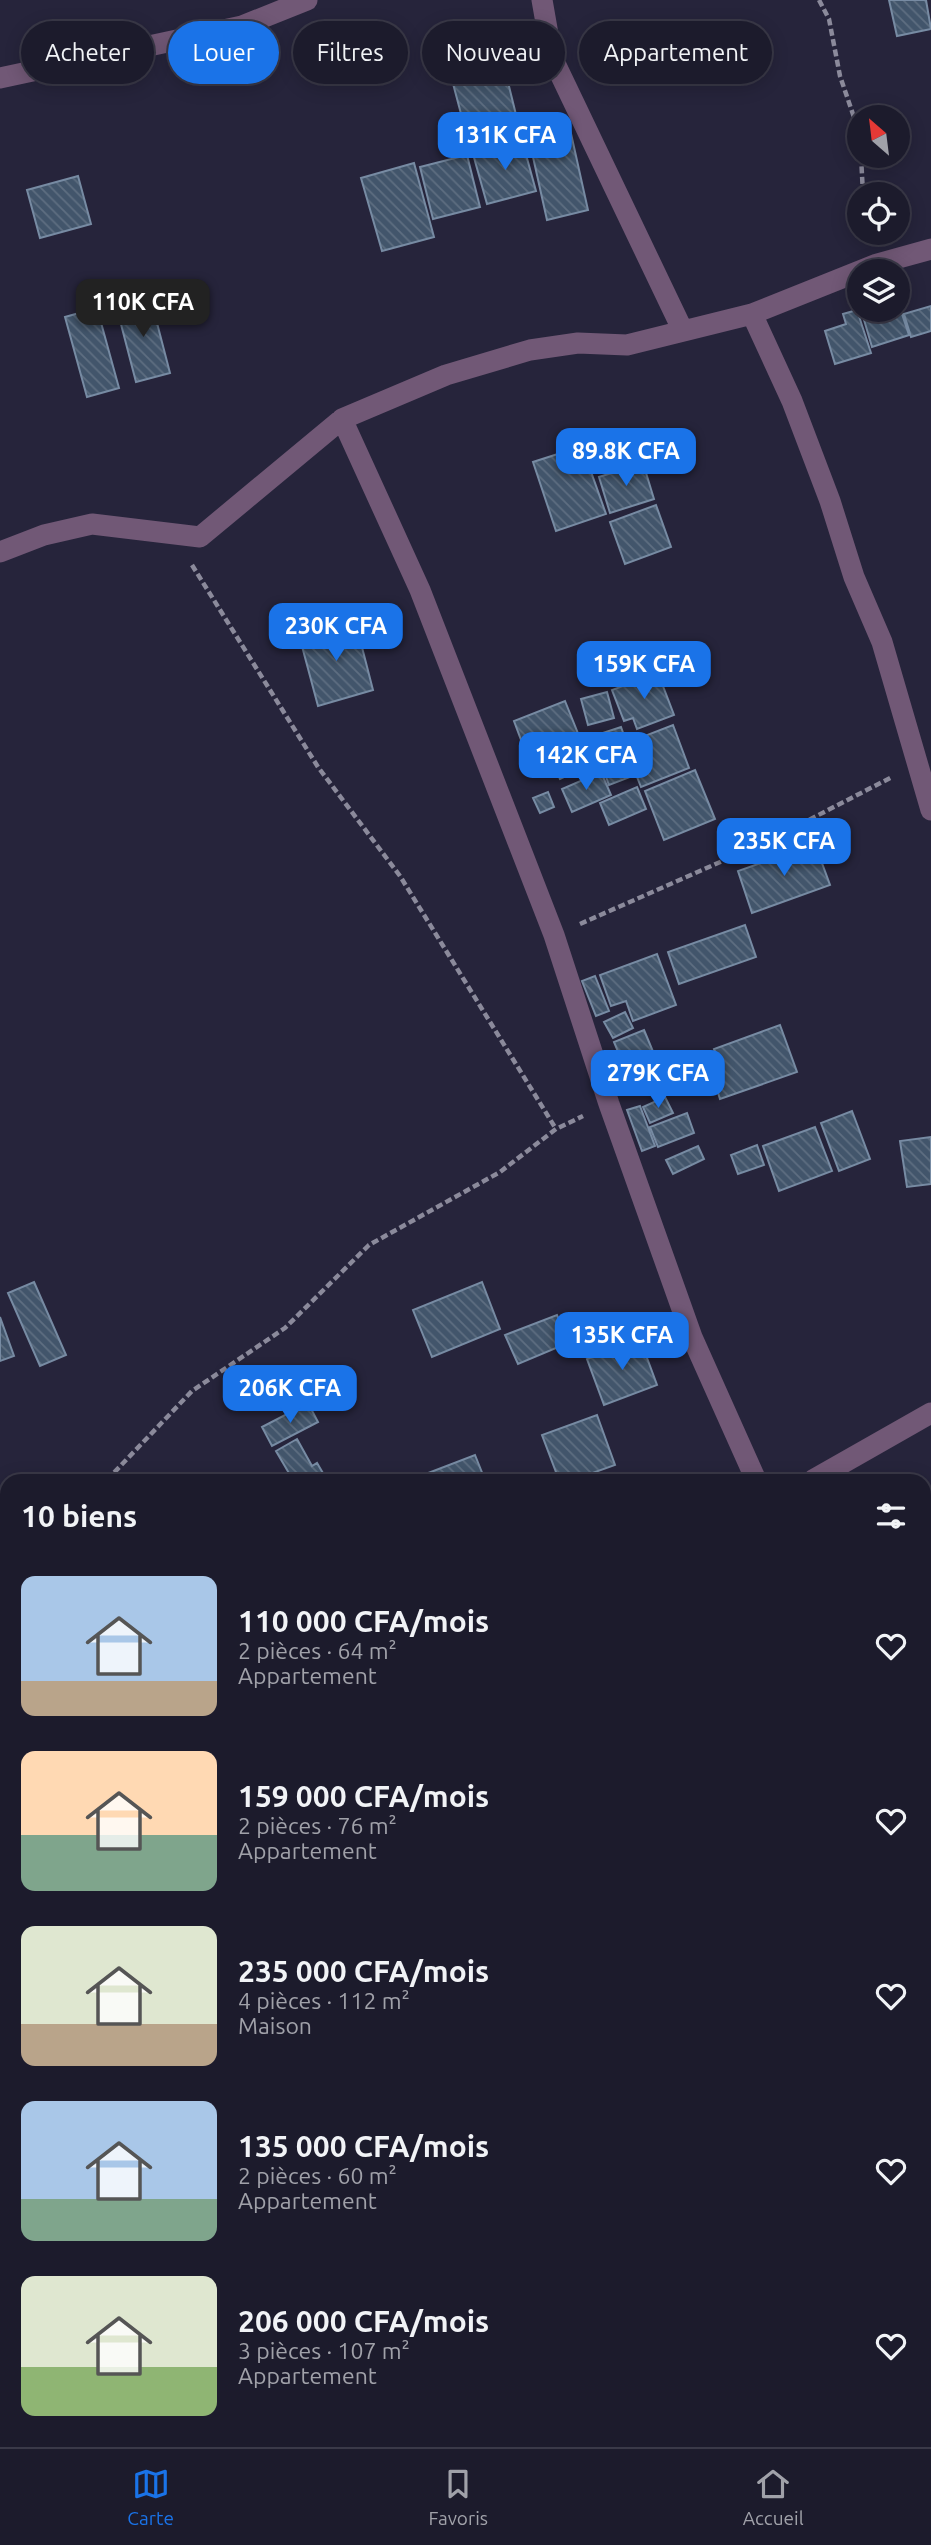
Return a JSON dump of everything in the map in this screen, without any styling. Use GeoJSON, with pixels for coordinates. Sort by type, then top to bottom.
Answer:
{"type":"FeatureCollection","features":[{"type":"Feature","properties":{"kind":"street"},"geometry":{"type":"LineString","coordinates":[[0,78],[242,26],[307,0]]}},
{"type":"Feature","properties":{"kind":"street"},"geometry":{"type":"LineString","coordinates":[[542,0],[552,57],[683,331]]}},
{"type":"Feature","properties":{"kind":"street"},"geometry":{"type":"LineString","coordinates":[[0,552],[44,536],[93,524],[200,537],[342,419],[446,375],[530,349],[578,343],[627,345],[752,314],[877,264],[931,249]]}},
{"type":"Feature","properties":{"kind":"street"},"geometry":{"type":"LineString","coordinates":[[752,314],[792,401],[830,501],[854,577],[882,642],[931,810]]}},
{"type":"Feature","properties":{"kind":"street"},"geometry":{"type":"LineString","coordinates":[[342,419],[420,590],[554,935],[609,1104],[692,1337],[753,1474]]}},
{"type":"Feature","properties":{"kind":"street"},"geometry":{"type":"LineString","coordinates":[[824,1474],[931,1413]]}},
{"type":"Feature","properties":{"kind":"path"},"geometry":{"type":"LineString","coordinates":[[818,0],[829,19],[850,105]]}},
{"type":"Feature","properties":{"kind":"path"},"geometry":{"type":"LineString","coordinates":[[200,537],[189,560],[318,767],[400,876],[556,1129]]}},
{"type":"Feature","properties":{"kind":"path"},"geometry":{"type":"LineString","coordinates":[[554,935],[770,840],[917,763]]}},
{"type":"Feature","properties":{"kind":"path"},"geometry":{"type":"LineString","coordinates":[[113,1474],[192,1391],[285,1328],[369,1245],[500,1172],[556,1129],[609,1104]]}},
{"type":"Feature","properties":{"kind":"building"},"geometry":{"type":"Polygon","coordinates":[[[889,0],[926,0],[931,29],[897,36],[889,0]]]}},
{"type":"Feature","properties":{"kind":"building"},"geometry":{"type":"Polygon","coordinates":[[[453,84],[508,84],[520,131],[469,144],[453,84]]]}},
{"type":"Feature","properties":{"kind":"building"},"geometry":{"type":"Polygon","coordinates":[[[570,129],[588,210],[547,220],[529,139],[570,129]]]}},
{"type":"Feature","properties":{"kind":"building"},"geometry":{"type":"Polygon","coordinates":[[[522,140],[536,191],[487,204],[473,154],[522,140]]]}},
{"type":"Feature","properties":{"kind":"building"},"geometry":{"type":"Polygon","coordinates":[[[467,155],[480,207],[433,219],[420,167],[467,155]]]}},
{"type":"Feature","properties":{"kind":"building"},"geometry":{"type":"Polygon","coordinates":[[[414,163],[434,237],[382,251],[361,178],[414,163]]]}},
{"type":"Feature","properties":{"kind":"building"},"geometry":{"type":"Polygon","coordinates":[[[78,176],[91,224],[40,238],[27,190],[78,176]]]}},
{"type":"Feature","properties":{"kind":"building"},"geometry":{"type":"Polygon","coordinates":[[[150,296],[170,373],[136,382],[116,305],[150,296]]]}},
{"type":"Feature","properties":{"kind":"building"},"geometry":{"type":"Polygon","coordinates":[[[931,306],[931,331],[911,337],[906,322],[910,322],[910,312],[931,306]]]}},
{"type":"Feature","properties":{"kind":"building"},"geometry":{"type":"Polygon","coordinates":[[[97,308],[119,388],[87,397],[65,317],[97,308]]]}},
{"type":"Feature","properties":{"kind":"building"},"geometry":{"type":"Polygon","coordinates":[[[847,313],[847,322],[861,322],[871,353],[835,364],[825,331],[846,324],[843,314],[847,313]]]}},
{"type":"Feature","properties":{"kind":"building"},"geometry":{"type":"Polygon","coordinates":[[[865,322],[905,322],[909,335],[872,347],[865,322]]]}},
{"type":"Feature","properties":{"kind":"building"},"geometry":{"type":"Polygon","coordinates":[[[564,452],[566,458],[584,452],[606,514],[556,531],[533,462],[564,452]]]}},
{"type":"Feature","properties":{"kind":"building"},"geometry":{"type":"Polygon","coordinates":[[[643,463],[654,499],[610,513],[599,477],[643,463]]]}},
{"type":"Feature","properties":{"kind":"building"},"geometry":{"type":"Polygon","coordinates":[[[656,505],[671,547],[625,564],[610,522],[656,505]]]}},
{"type":"Feature","properties":{"kind":"building"},"geometry":{"type":"Polygon","coordinates":[[[355,620],[373,690],[318,706],[299,635],[355,620]]]}},
{"type":"Feature","properties":{"kind":"building"},"geometry":{"type":"Polygon","coordinates":[[[658,673],[674,715],[637,729],[633,718],[624,721],[612,690],[658,673]]]}},
{"type":"Feature","properties":{"kind":"building"},"geometry":{"type":"Polygon","coordinates":[[[607,692],[614,718],[588,725],[581,699],[607,692]]]}},
{"type":"Feature","properties":{"kind":"building"},"geometry":{"type":"Polygon","coordinates":[[[565,701],[579,736],[527,756],[514,721],[565,701]]]}},
{"type":"Feature","properties":{"kind":"building"},"geometry":{"type":"Polygon","coordinates":[[[673,725],[689,768],[641,787],[624,744],[673,725]]]}},
{"type":"Feature","properties":{"kind":"building"},"geometry":{"type":"Polygon","coordinates":[[[621,727],[625,738],[597,747],[594,736],[621,727]]]}},
{"type":"Feature","properties":{"kind":"building"},"geometry":{"type":"Polygon","coordinates":[[[619,750],[630,777],[609,785],[599,758],[619,750]]]}},
{"type":"Feature","properties":{"kind":"building"},"geometry":{"type":"Polygon","coordinates":[[[572,755],[579,770],[560,779],[553,764],[572,755]]]}},
{"type":"Feature","properties":{"kind":"building"},"geometry":{"type":"Polygon","coordinates":[[[695,770],[715,819],[664,840],[645,791],[695,770]]]}},
{"type":"Feature","properties":{"kind":"building"},"geometry":{"type":"Polygon","coordinates":[[[601,772],[611,795],[572,812],[562,789],[601,772]]]}},
{"type":"Feature","properties":{"kind":"building"},"geometry":{"type":"Polygon","coordinates":[[[637,787],[646,809],[609,825],[600,803],[637,787]]]}},
{"type":"Feature","properties":{"kind":"building"},"geometry":{"type":"Polygon","coordinates":[[[548,792],[554,807],[540,813],[533,798],[548,792]]]}},
{"type":"Feature","properties":{"kind":"building"},"geometry":{"type":"Polygon","coordinates":[[[815,844],[830,885],[752,913],[738,871],[815,844]]]}},
{"type":"Feature","properties":{"kind":"building"},"geometry":{"type":"Polygon","coordinates":[[[745,925],[756,957],[679,984],[668,952],[745,925]]]}},
{"type":"Feature","properties":{"kind":"building"},"geometry":{"type":"Polygon","coordinates":[[[657,954],[676,1005],[633,1021],[626,1001],[611,1006],[600,975],[657,954]]]}},
{"type":"Feature","properties":{"kind":"building"},"geometry":{"type":"Polygon","coordinates":[[[595,976],[609,1011],[596,1016],[582,981],[595,976]]]}},
{"type":"Feature","properties":{"kind":"building"},"geometry":{"type":"Polygon","coordinates":[[[625,1012],[633,1028],[613,1038],[604,1022],[625,1012]]]}},
{"type":"Feature","properties":{"kind":"building"},"geometry":{"type":"Polygon","coordinates":[[[780,1025],[797,1072],[720,1099],[712,1074],[722,1070],[714,1049],[780,1025]]]}},
{"type":"Feature","properties":{"kind":"building"},"geometry":{"type":"Polygon","coordinates":[[[644,1030],[654,1054],[624,1066],[614,1042],[644,1030]]]}},
{"type":"Feature","properties":{"kind":"building"},"geometry":{"type":"Polygon","coordinates":[[[665,1097],[673,1113],[650,1123],[643,1107],[665,1097]]]}},
{"type":"Feature","properties":{"kind":"building"},"geometry":{"type":"Polygon","coordinates":[[[640,1106],[655,1146],[642,1151],[627,1110],[640,1106]]]}},
{"type":"Feature","properties":{"kind":"building"},"geometry":{"type":"Polygon","coordinates":[[[852,1111],[870,1159],[839,1171],[821,1123],[852,1111]]]}},
{"type":"Feature","properties":{"kind":"building"},"geometry":{"type":"Polygon","coordinates":[[[687,1113],[694,1133],[658,1147],[650,1127],[687,1113]]]}},
{"type":"Feature","properties":{"kind":"building"},"geometry":{"type":"Polygon","coordinates":[[[815,1127],[832,1171],[779,1191],[763,1146],[815,1127]]]}},
{"type":"Feature","properties":{"kind":"building"},"geometry":{"type":"Polygon","coordinates":[[[931,1137],[931,1184],[907,1187],[900,1141],[931,1137]]]}},
{"type":"Feature","properties":{"kind":"building"},"geometry":{"type":"Polygon","coordinates":[[[757,1145],[764,1165],[738,1174],[731,1155],[757,1145]]]}},
{"type":"Feature","properties":{"kind":"building"},"geometry":{"type":"Polygon","coordinates":[[[698,1146],[704,1159],[673,1174],[666,1160],[698,1146]]]}},
{"type":"Feature","properties":{"kind":"building"},"geometry":{"type":"Polygon","coordinates":[[[34,1282],[66,1355],[40,1366],[8,1293],[34,1282]]]}},
{"type":"Feature","properties":{"kind":"building"},"geometry":{"type":"Polygon","coordinates":[[[482,1282],[500,1329],[432,1357],[413,1310],[482,1282]]]}},
{"type":"Feature","properties":{"kind":"building"},"geometry":{"type":"Polygon","coordinates":[[[557,1315],[568,1343],[518,1364],[505,1335],[557,1315]]]}},
{"type":"Feature","properties":{"kind":"building"},"geometry":{"type":"Polygon","coordinates":[[[0,1317],[14,1356],[0,1361],[0,1317]]]}},
{"type":"Feature","properties":{"kind":"building"},"geometry":{"type":"Polygon","coordinates":[[[640,1339],[657,1385],[604,1405],[587,1359],[640,1339]]]}},
{"type":"Feature","properties":{"kind":"building"},"geometry":{"type":"Polygon","coordinates":[[[308,1403],[318,1422],[272,1446],[262,1427],[308,1403]]]}},
{"type":"Feature","properties":{"kind":"building"},"geometry":{"type":"Polygon","coordinates":[[[597,1415],[615,1465],[590,1474],[557,1474],[542,1435],[597,1415]]]}},
{"type":"Feature","properties":{"kind":"building"},"geometry":{"type":"Polygon","coordinates":[[[297,1439],[312,1466],[317,1463],[323,1474],[289,1474],[276,1451],[297,1439]]]}},
{"type":"Feature","properties":{"kind":"building"},"geometry":{"type":"Polygon","coordinates":[[[475,1455],[483,1474],[426,1474],[475,1455]]]}}]}
